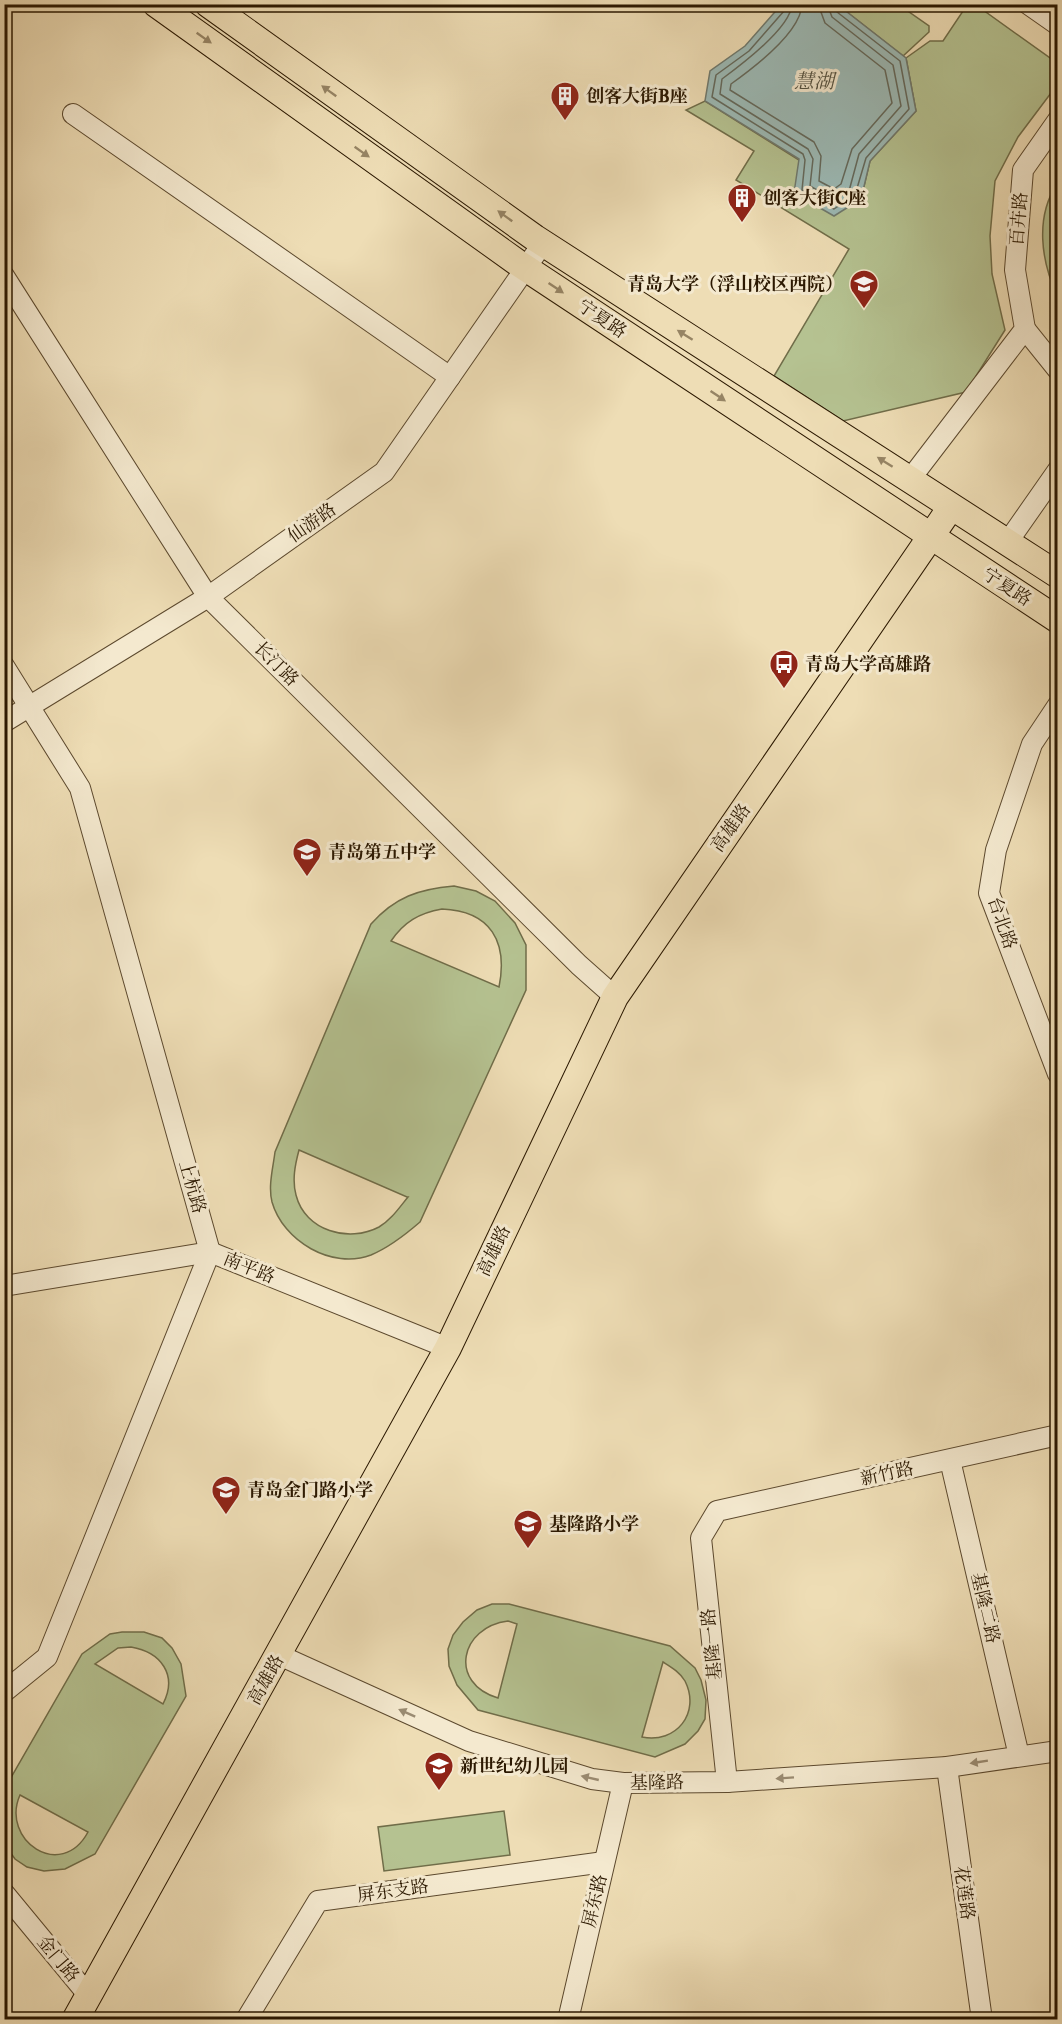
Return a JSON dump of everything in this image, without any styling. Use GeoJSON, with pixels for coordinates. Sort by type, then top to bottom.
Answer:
{"type":"FeatureCollection","features":[{"type":"Feature","properties":{"kind":"main road","name":"宁夏路"},"geometry":{"type":"LineString","coordinates":[[156,4],[527,268],[931,538],[1058,620]]}},
{"type":"Feature","properties":{"kind":"main road","name":"宁夏路"},"geometry":{"type":"LineString","coordinates":[[208,4],[543,243],[911,478],[951,507],[1058,575]]}},
{"type":"Feature","properties":{"kind":"main road","name":"高雄路"},"geometry":{"type":"LineString","coordinates":[[75,2019],[448,1348],[615,997],[951,507]]}},
{"type":"Feature","properties":{"kind":"street"},"geometry":{"type":"LineString","coordinates":[[1028,4],[1058,25]]}},
{"type":"Feature","properties":{"kind":"street"},"geometry":{"type":"LineString","coordinates":[[73,114],[450,377]]}},
{"type":"Feature","properties":{"kind":"street","name":"百卉路"},"geometry":{"type":"LineString","coordinates":[[1058,120],[1023,170],[1015,270],[1025,329],[1058,370]]}},
{"type":"Feature","properties":{"kind":"street","name":"仙游路"},"geometry":{"type":"LineString","coordinates":[[4,722],[208,597],[384,472],[543,243]]}},
{"type":"Feature","properties":{"kind":"street","name":"长汀路"},"geometry":{"type":"LineString","coordinates":[[4,276],[208,597],[579,965],[615,997]]}},
{"type":"Feature","properties":{"kind":"street"},"geometry":{"type":"LineString","coordinates":[[911,478],[1025,329]]}},
{"type":"Feature","properties":{"kind":"street"},"geometry":{"type":"LineString","coordinates":[[1007,543],[1058,470]]}},
{"type":"Feature","properties":{"kind":"street","name":"上杭路"},"geometry":{"type":"LineString","coordinates":[[4,666],[80,788],[210,1252]]}},
{"type":"Feature","properties":{"kind":"street","name":"台北路"},"geometry":{"type":"LineString","coordinates":[[1058,705],[1032,744],[996,850],[989,893],[1058,1074]]}},
{"type":"Feature","properties":{"kind":"street"},"geometry":{"type":"LineString","coordinates":[[4,1692],[47,1657],[210,1252]]}},
{"type":"Feature","properties":{"kind":"street","name":"南平路"},"geometry":{"type":"LineString","coordinates":[[4,1286],[210,1252],[448,1348]]}},
{"type":"Feature","properties":{"kind":"street","name":"新竹路"},"geometry":{"type":"LineString","coordinates":[[717,1511],[1058,1435]]}},
{"type":"Feature","properties":{"kind":"street","name":"基隆二路"},"geometry":{"type":"LineString","coordinates":[[950,1460],[1019,1756]]}},
{"type":"Feature","properties":{"kind":"street","name":"基隆一路"},"geometry":{"type":"LineString","coordinates":[[717,1511],[700,1538],[727,1782]]}},
{"type":"Feature","properties":{"kind":"street","name":"基隆路"},"geometry":{"type":"LineString","coordinates":[[279,1655],[469,1741],[592,1779],[623,1783],[727,1782],[947,1767],[1058,1751]]}},
{"type":"Feature","properties":{"kind":"street","name":"花莲路"},"geometry":{"type":"LineString","coordinates":[[947,1767],[982,2019]]}},
{"type":"Feature","properties":{"kind":"street","name":"屏东路"},"geometry":{"type":"LineString","coordinates":[[568,2019],[623,1783]]}},
{"type":"Feature","properties":{"kind":"street","name":"屏东支路"},"geometry":{"type":"LineString","coordinates":[[246,2019],[318,1902],[604,1862]]}},
{"type":"Feature","properties":{"kind":"street","name":"金门路"},"geometry":{"type":"LineString","coordinates":[[4,1893],[89,1996]]}},
{"type":"Feature","properties":{"kind":"green space"},"geometry":{"type":"Polygon","coordinates":[[[838,5],[899,5],[929,26],[929,32],[903,56],[838,5]]]}},
{"type":"Feature","properties":{"kind":"green space"},"geometry":{"type":"Polygon","coordinates":[[[967,5],[976,5],[1057,63],[1057,85],[1018,137],[995,181],[990,236],[992,274],[1005,330],[966,392],[843,421],[774,376],[849,249],[736,180],[754,151],[686,110],[705,101],[861,199],[870,161],[916,111],[906,58],[930,41],[943,41],[967,5]]]}},
{"type":"Feature","properties":{"kind":"green space"},"geometry":{"type":"Polygon","coordinates":[[[1057,184],[1057,295],[1044,254],[1043,225],[1045,210],[1057,184]]]}},
{"type":"Feature","properties":{"kind":"green space"},"geometry":{"type":"Polygon","coordinates":[[[454,886],[476,891],[495,901],[515,923],[526,945],[526,990],[420,1222],[397,1240],[371,1255],[356,1259],[341,1259],[325,1255],[298,1240],[278,1216],[270,1190],[275,1152],[371,924],[389,907],[408,896],[430,889],[454,886]],[[442,909],[413,919],[391,941],[499,987],[501,956],[492,932],[473,916],[442,909]],[[299,1150],[294,1172],[296,1195],[301,1207],[318,1225],[342,1233],[367,1232],[383,1224],[408,1197],[407,1197],[299,1150]]]}},
{"type":"Feature","properties":{"kind":"green space"},"geometry":{"type":"Polygon","coordinates":[[[492,1604],[509,1604],[670,1646],[695,1668],[701,1680],[706,1700],[705,1719],[698,1731],[685,1744],[655,1757],[478,1710],[457,1685],[449,1666],[448,1649],[453,1635],[477,1610],[492,1604]],[[508,1621],[492,1625],[479,1633],[466,1656],[467,1669],[472,1680],[482,1691],[498,1698],[517,1624],[508,1621]],[[663,1662],[642,1737],[665,1736],[675,1731],[687,1715],[690,1704],[685,1681],[678,1672],[663,1662]]]}},
{"type":"Feature","properties":{"kind":"green space"},"geometry":{"type":"Polygon","coordinates":[[[144,1632],[162,1638],[172,1648],[181,1664],[186,1696],[95,1854],[65,1869],[44,1871],[27,1867],[15,1859],[5,1845],[5,1788],[82,1654],[110,1634],[144,1632]],[[131,1647],[118,1648],[95,1664],[163,1704],[169,1684],[164,1666],[151,1654],[131,1647]],[[20,1795],[16,1812],[18,1827],[26,1840],[36,1849],[49,1854],[63,1854],[77,1847],[88,1832],[20,1795]]]}},
{"type":"Feature","properties":{"kind":"green space"},"geometry":{"type":"Polygon","coordinates":[[[504,1811],[510,1855],[384,1871],[378,1827],[504,1811]]]}},
{"type":"Feature","properties":{"kind":"water","name":"慧湖"},"geometry":{"type":"Polygon","coordinates":[[[781,5],[838,5],[906,58],[916,111],[870,161],[861,199],[834,216],[794,193],[799,159],[705,101],[710,71],[745,46],[781,5]]]}},
{"type":"Feature","properties":{"kind":"place","name":"创客大街B座"},"geometry":{"type":"Point","coordinates":[565,122]}},
{"type":"Feature","properties":{"kind":"place","name":"创客大街C座"},"geometry":{"type":"Point","coordinates":[742,224]}},
{"type":"Feature","properties":{"kind":"place","name":"青岛大学（浮山校区西院）"},"geometry":{"type":"Point","coordinates":[864,310]}},
{"type":"Feature","properties":{"kind":"place","name":"青岛大学高雄路"},"geometry":{"type":"Point","coordinates":[784,690]}},
{"type":"Feature","properties":{"kind":"place","name":"青岛第五中学"},"geometry":{"type":"Point","coordinates":[307,878]}},
{"type":"Feature","properties":{"kind":"place","name":"青岛金门路小学"},"geometry":{"type":"Point","coordinates":[226,1516]}},
{"type":"Feature","properties":{"kind":"place","name":"基隆路小学"},"geometry":{"type":"Point","coordinates":[528,1550]}},
{"type":"Feature","properties":{"kind":"place","name":"新世纪幼儿园"},"geometry":{"type":"Point","coordinates":[439,1792]}}]}
